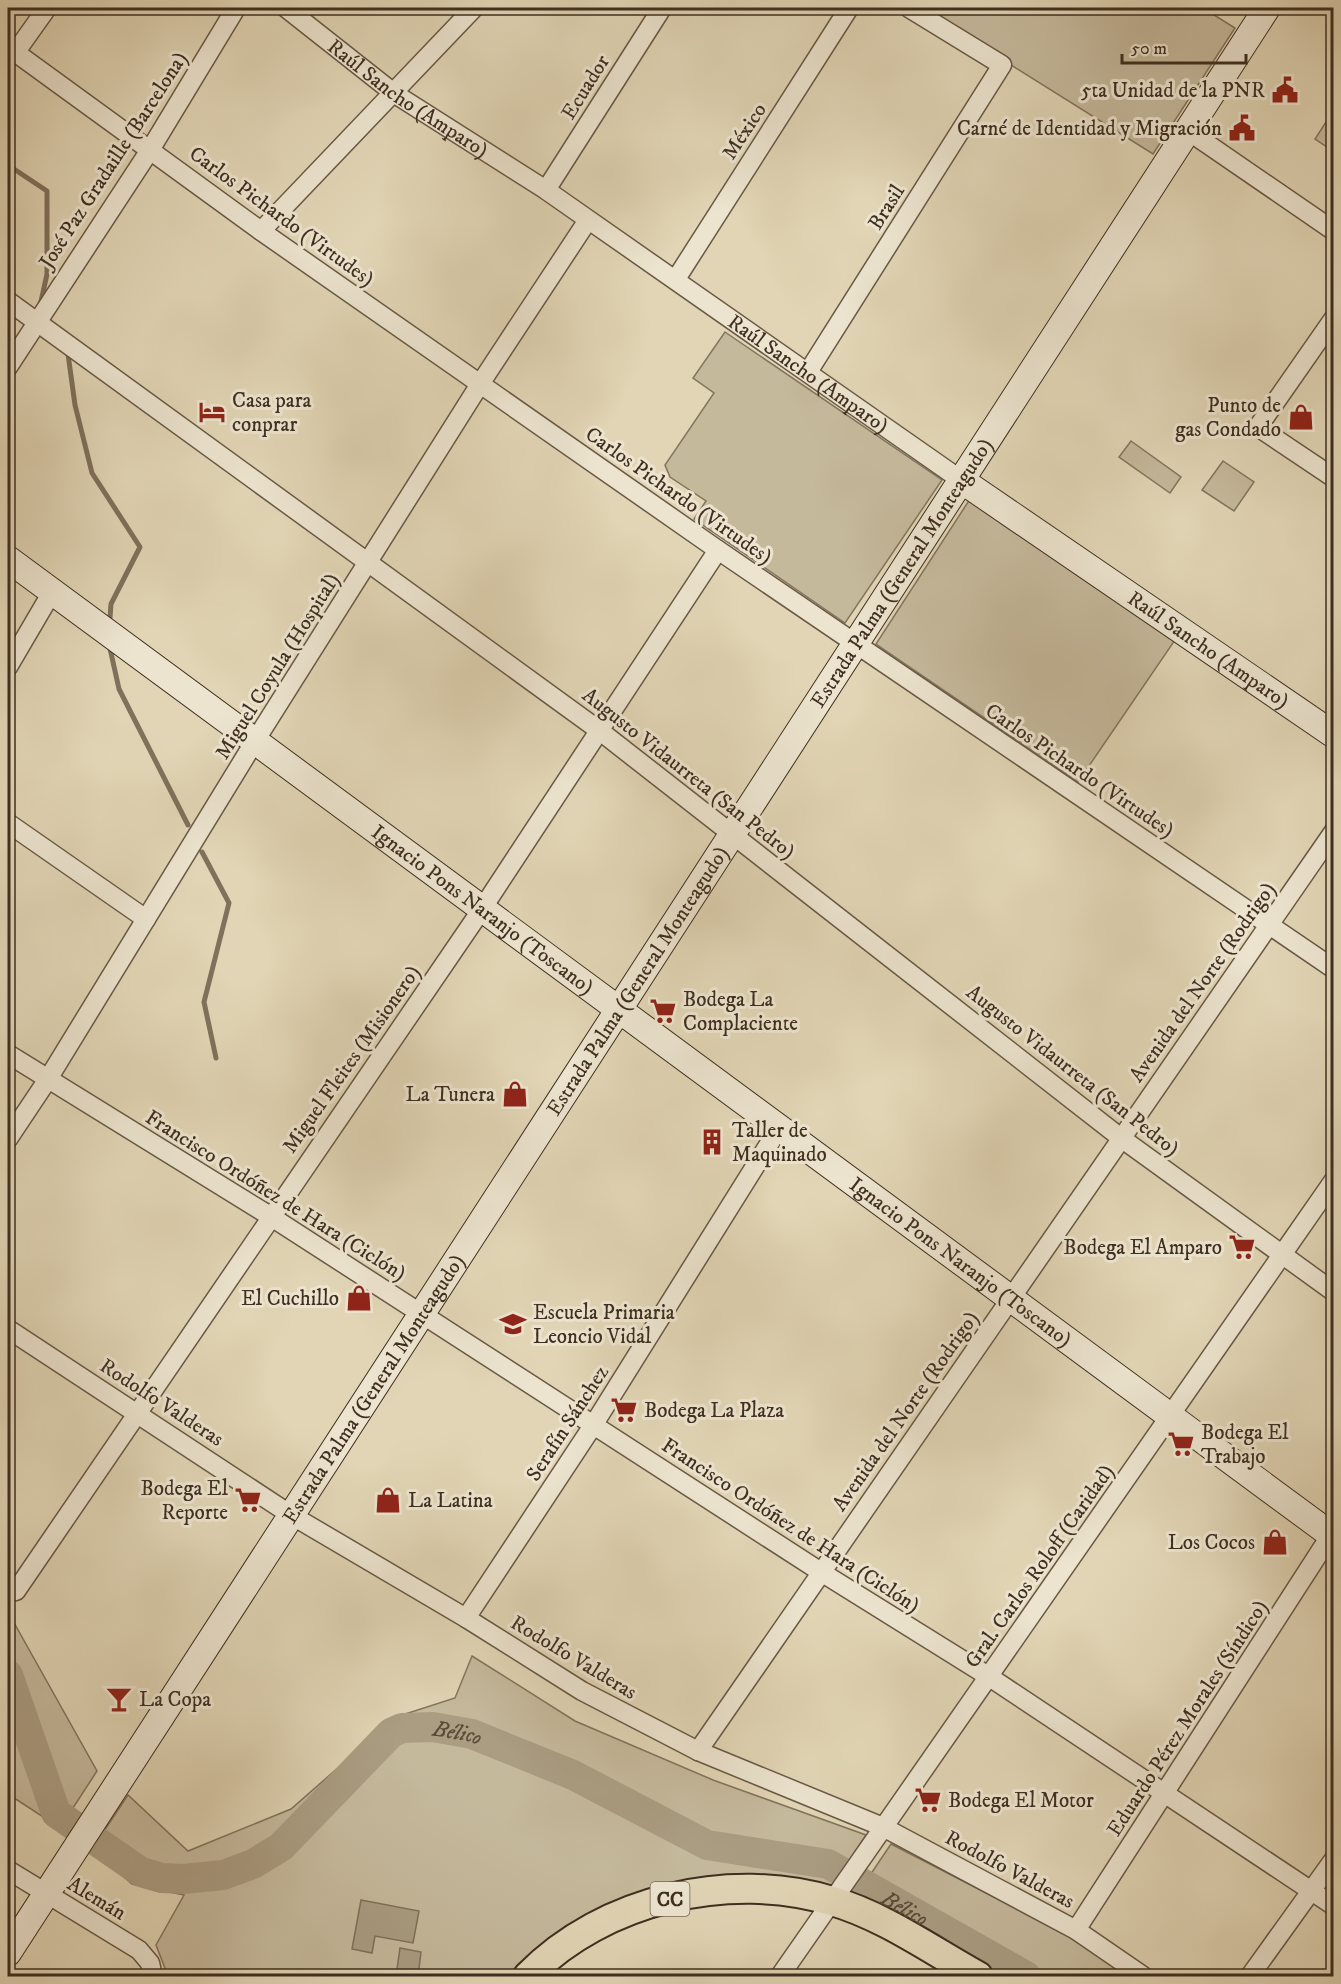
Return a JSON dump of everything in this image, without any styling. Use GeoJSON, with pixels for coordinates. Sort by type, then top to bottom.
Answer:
{"type":"FeatureCollection","features":[{"type":"Feature","properties":{"kind":"main road","name":"CC"},"geometry":{"type":"LineString","coordinates":[[528,1977],[541,1964],[619,1915],[660,1901],[717,1890],[772,1888],[835,1897],[978,1977]]}},
{"type":"Feature","properties":{"kind":"street"},"geometry":{"type":"LineString","coordinates":[[11,50],[47,8]]}},
{"type":"Feature","properties":{"kind":"street","name":"José Paz Gradaille (Barcelona)"},"geometry":{"type":"LineString","coordinates":[[8,367],[150,150],[236,8]]}},
{"type":"Feature","properties":{"kind":"street","name":"Raúl Sancho (Amparo)"},"geometry":{"type":"LineString","coordinates":[[286,8],[395,94],[546,190],[961,480],[1334,735]]}},
{"type":"Feature","properties":{"kind":"street"},"geometry":{"type":"LineString","coordinates":[[261,231],[395,94],[474,8]]}},
{"type":"Feature","properties":{"kind":"street","name":"Ecuador"},"geometry":{"type":"LineString","coordinates":[[546,190],[662,8]]}},
{"type":"Feature","properties":{"kind":"street","name":"México"},"geometry":{"type":"LineString","coordinates":[[676,279],[849,8]]}},
{"type":"Feature","properties":{"kind":"street","name":"Brasil"},"geometry":{"type":"LineString","coordinates":[[808,372],[1002,65],[909,8]]}},
{"type":"Feature","properties":{"kind":"street","name":"Estrada Palma (General Monteagudo)"},"geometry":{"type":"LineString","coordinates":[[8,1953],[1267,8]]}},
{"type":"Feature","properties":{"kind":"street","name":"Carlos Pichardo (Virtudes)"},"geometry":{"type":"LineString","coordinates":[[11,50],[261,231],[854,645],[1334,969]]}},
{"type":"Feature","properties":{"kind":"street"},"geometry":{"type":"LineString","coordinates":[[1187,130],[1334,231]]}},
{"type":"Feature","properties":{"kind":"street","name":"Miguel Coyula (Hospital)"},"geometry":{"type":"LineString","coordinates":[[8,1139],[48,1079],[255,741],[480,384],[588,220]]}},
{"type":"Feature","properties":{"kind":"street","name":"Augusto Vidaurreta (San Pedro)"},"geometry":{"type":"LineString","coordinates":[[8,301],[600,731],[1121,1138],[1334,1292]]}},
{"type":"Feature","properties":{"kind":"street"},"geometry":{"type":"LineString","coordinates":[[1334,318],[1258,427],[1334,478]]}},
{"type":"Feature","properties":{"kind":"street","name":"Miguel Fleites (Misionero)"},"geometry":{"type":"LineString","coordinates":[[16,1591],[139,1414],[270,1216],[482,909],[718,550]]}},
{"type":"Feature","properties":{"kind":"street","name":"Ignacio Pons Naranjo (Toscano)"},"geometry":{"type":"LineString","coordinates":[[8,559],[1171,1418],[1332,1534]]}},
{"type":"Feature","properties":{"kind":"street"},"geometry":{"type":"LineString","coordinates":[[8,667],[52,592]]}},
{"type":"Feature","properties":{"kind":"street"},"geometry":{"type":"LineString","coordinates":[[8,823],[146,919]]}},
{"type":"Feature","properties":{"kind":"street","name":"Avenida del Norte (Rodrigo)"},"geometry":{"type":"LineString","coordinates":[[698,1751],[1334,831]]}},
{"type":"Feature","properties":{"kind":"street","name":"Francisco Ordóñez de Hara (Ciclón)"},"geometry":{"type":"LineString","coordinates":[[8,1054],[270,1216],[821,1572],[988,1676],[1334,1906]]}},
{"type":"Feature","properties":{"kind":"street","name":"Serafín Sánchez"},"geometry":{"type":"LineString","coordinates":[[466,1618],[594,1424],[779,1128]]}},
{"type":"Feature","properties":{"kind":"street","name":"Gral. Carlos Roloff (Caridad)"},"geometry":{"type":"LineString","coordinates":[[783,1975],[883,1827],[1171,1418],[1334,1180]]}},
{"type":"Feature","properties":{"kind":"street","name":"Rodolfo Valderas"},"geometry":{"type":"LineString","coordinates":[[8,1329],[291,1515],[466,1618],[582,1691],[698,1751],[883,1827],[1076,1930],[1143,1977]]}},
{"type":"Feature","properties":{"kind":"street","name":"Eduardo Pérez Morales (Síndico)"},"geometry":{"type":"LineString","coordinates":[[1076,1930],[1332,1534]]}},
{"type":"Feature","properties":{"kind":"street"},"geometry":{"type":"LineString","coordinates":[[1250,1977],[1334,1859]]}},
{"type":"Feature","properties":{"kind":"street","name":"Alemán"},"geometry":{"type":"LineString","coordinates":[[8,1870],[146,1955],[154,1975]]}},
{"type":"Feature","properties":{"kind":"shaded area"},"geometry":{"type":"Polygon","coordinates":[[[920,8],[1203,8],[1235,28],[1153,154],[920,8]]]}},
{"type":"Feature","properties":{"kind":"shaded area"},"geometry":{"type":"Polygon","coordinates":[[[1333,111],[1333,151],[1315,139],[1333,111]]]}},
{"type":"Feature","properties":{"kind":"shaded area"},"geometry":{"type":"Polygon","coordinates":[[[725,332],[942,480],[845,623],[694,519],[706,501],[670,477],[665,465],[714,393],[693,378],[725,332]]]}},
{"type":"Feature","properties":{"kind":"shaded area"},"geometry":{"type":"Polygon","coordinates":[[[1131,441],[1181,477],[1170,493],[1119,457],[1131,441]]]}},
{"type":"Feature","properties":{"kind":"shaded area"},"geometry":{"type":"Polygon","coordinates":[[[1223,461],[1254,482],[1234,511],[1202,490],[1223,461]]]}},
{"type":"Feature","properties":{"kind":"shaded area"},"geometry":{"type":"Polygon","coordinates":[[[970,499],[1175,640],[1078,782],[876,644],[970,499]]]}},
{"type":"Feature","properties":{"kind":"shaded area"},"geometry":{"type":"Polygon","coordinates":[[[8,1617],[13,1621],[97,1771],[60,1828],[8,1794],[8,1617]]]}},
{"type":"Feature","properties":{"kind":"shaded area"},"geometry":{"type":"Polygon","coordinates":[[[472,1656],[575,1721],[713,1780],[866,1835],[830,1891],[691,1884],[516,1969],[508,1976],[168,1976],[156,1945],[184,1895],[132,1884],[92,1849],[128,1795],[188,1851],[291,1809],[396,1717],[455,1698],[472,1656]]]}},
{"type":"Feature","properties":{"kind":"shaded area"},"geometry":{"type":"Polygon","coordinates":[[[891,1844],[1068,1935],[1127,1976],[1004,1976],[907,1919],[854,1899],[891,1844]]]}},
{"type":"Feature","properties":{"kind":"shaded area"},"geometry":{"type":"Polygon","coordinates":[[[361,1900],[419,1911],[413,1943],[375,1936],[372,1953],[352,1949],[361,1900]]]}},
{"type":"Feature","properties":{"kind":"shaded area"},"geometry":{"type":"Polygon","coordinates":[[[400,1948],[421,1952],[418,1976],[396,1976],[400,1948]]]}},
{"type":"Feature","properties":{"kind":"waterway"},"geometry":{"type":"LineString","coordinates":[[8,165],[47,191],[47,274],[40,306]]}},
{"type":"Feature","properties":{"kind":"waterway"},"geometry":{"type":"LineString","coordinates":[[63,350],[68,354],[75,405],[92,473],[140,547],[111,604],[110,618]]}},
{"type":"Feature","properties":{"kind":"waterway"},"geometry":{"type":"LineString","coordinates":[[109,644],[119,689],[188,825]]}},
{"type":"Feature","properties":{"kind":"waterway"},"geometry":{"type":"LineString","coordinates":[[202,852],[229,903],[204,1002],[216,1058]]}},
{"type":"Feature","properties":{"kind":"waterway","name":"Bélico"},"geometry":{"type":"LineString","coordinates":[[8,1675],[56,1813],[141,1872],[162,1878],[183,1879],[223,1875],[253,1864],[281,1847],[391,1733],[402,1728],[433,1727],[472,1734],[573,1775],[707,1845],[828,1864],[1026,1976]]}},
{"type":"Feature","properties":{"kind":"place","name":"5ta Unidad de la PNR"},"geometry":{"type":"Point","coordinates":[1285,90]}},
{"type":"Feature","properties":{"kind":"place","name":"Carné de Identidad y Migración"},"geometry":{"type":"Point","coordinates":[1242,128]}},
{"type":"Feature","properties":{"kind":"place","name":"Casa para conprar"},"geometry":{"type":"Point","coordinates":[212,412]}},
{"type":"Feature","properties":{"kind":"place","name":"Punto de gas Condado"},"geometry":{"type":"Point","coordinates":[1301,417]}},
{"type":"Feature","properties":{"kind":"place","name":"Bodega La Complaciente"},"geometry":{"type":"Point","coordinates":[663,1011]}},
{"type":"Feature","properties":{"kind":"place","name":"La Tunera"},"geometry":{"type":"Point","coordinates":[515,1094]}},
{"type":"Feature","properties":{"kind":"place","name":"Taller de Maquinado"},"geometry":{"type":"Point","coordinates":[712,1142]}},
{"type":"Feature","properties":{"kind":"place","name":"Bodega El Amparo"},"geometry":{"type":"Point","coordinates":[1242,1247]}},
{"type":"Feature","properties":{"kind":"place","name":"El Cuchillo"},"geometry":{"type":"Point","coordinates":[359,1298]}},
{"type":"Feature","properties":{"kind":"place","name":"Escuela Primaria Leoncio Vidal"},"geometry":{"type":"Point","coordinates":[513,1324]}},
{"type":"Feature","properties":{"kind":"place","name":"Bodega La Plaza"},"geometry":{"type":"Point","coordinates":[624,1410]}},
{"type":"Feature","properties":{"kind":"place","name":"Bodega El Trabajo"},"geometry":{"type":"Point","coordinates":[1181,1444]}},
{"type":"Feature","properties":{"kind":"place","name":"Bodega El Reporte"},"geometry":{"type":"Point","coordinates":[248,1500]}},
{"type":"Feature","properties":{"kind":"place","name":"La Latina"},"geometry":{"type":"Point","coordinates":[388,1500]}},
{"type":"Feature","properties":{"kind":"place","name":"Los Cocos"},"geometry":{"type":"Point","coordinates":[1275,1542]}},
{"type":"Feature","properties":{"kind":"place","name":"La Copa"},"geometry":{"type":"Point","coordinates":[119,1699]}},
{"type":"Feature","properties":{"kind":"place","name":"Bodega El Motor"},"geometry":{"type":"Point","coordinates":[928,1800]}}]}
